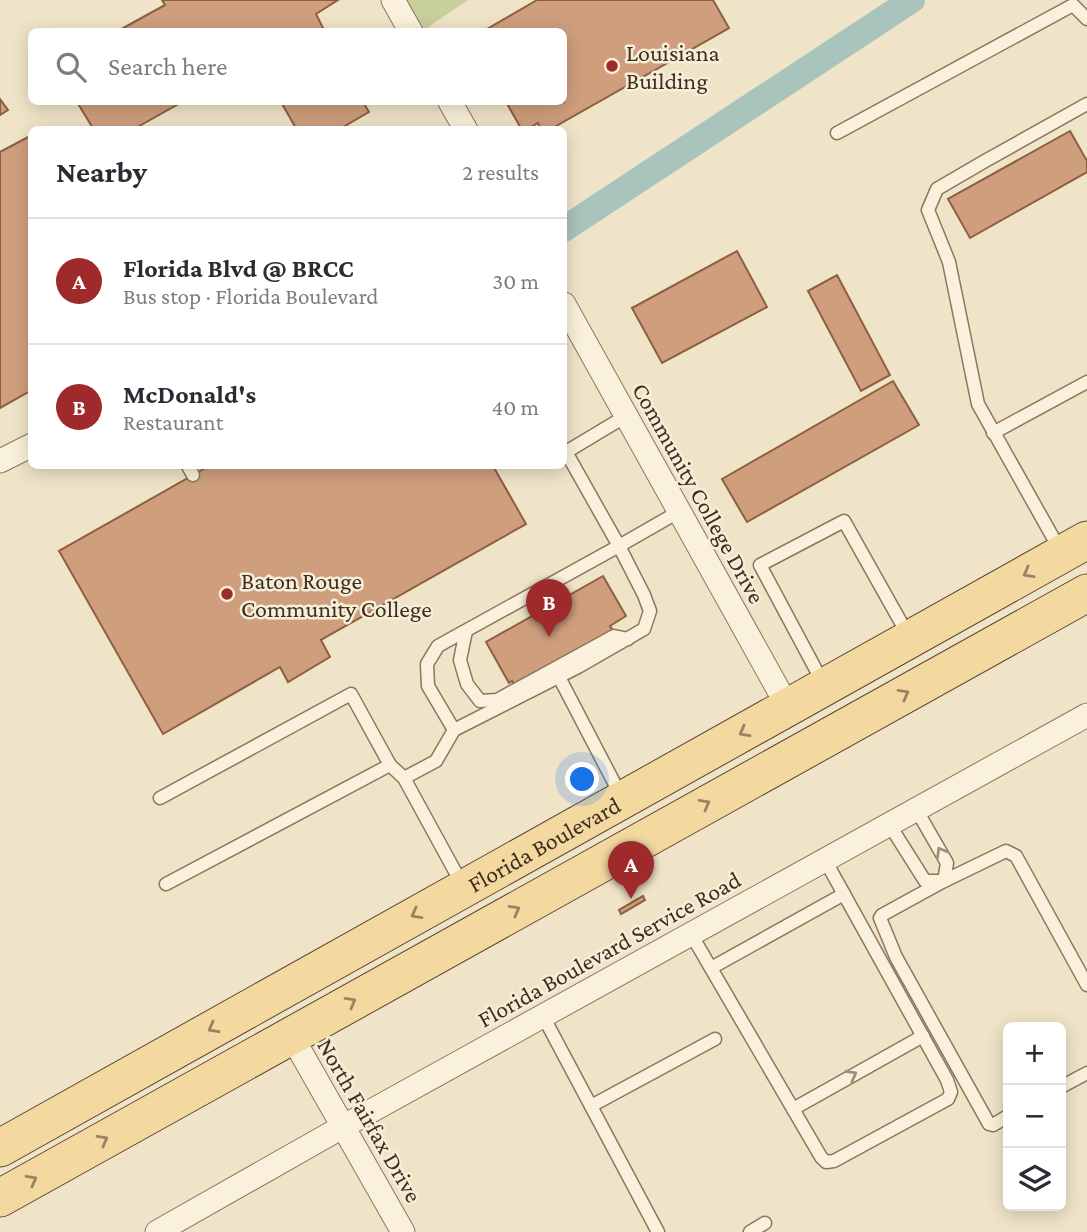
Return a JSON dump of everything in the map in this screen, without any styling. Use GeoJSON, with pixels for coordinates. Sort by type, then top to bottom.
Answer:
{"type":"FeatureCollection","features":[{"type":"Feature","properties":{"kind":"main road","name":"Florida Boulevard"},"geometry":{"type":"LineString","coordinates":[[1,1146],[1075,547]]}},
{"type":"Feature","properties":{"kind":"main road","name":"Florida Boulevard"},"geometry":{"type":"LineString","coordinates":[[0,1198],[1087,593]]}},
{"type":"Feature","properties":{"kind":"main road"},"geometry":{"type":"LineString","coordinates":[[623,800],[645,838]]}},
{"type":"Feature","properties":{"kind":"main road"},"geometry":{"type":"LineString","coordinates":[[120,1080],[142,1118]]}},
{"type":"Feature","properties":{"kind":"street"},"geometry":{"type":"LineString","coordinates":[[393,0],[409,28]]}},
{"type":"Feature","properties":{"kind":"street"},"geometry":{"type":"LineString","coordinates":[[452,105],[464,126]]}},
{"type":"Feature","properties":{"kind":"street","name":"Community College Drive"},"geometry":{"type":"LineString","coordinates":[[567,309],[788,707]]}},
{"type":"Feature","properties":{"kind":"street"},"geometry":{"type":"LineString","coordinates":[[0,461],[28,447]]}},
{"type":"Feature","properties":{"kind":"street","name":"Florida Boulevard Service Road"},"geometry":{"type":"LineString","coordinates":[[158,1232],[344,1126],[1087,715]]}},
{"type":"Feature","properties":{"kind":"street","name":"North Fairfax Drive"},"geometry":{"type":"LineString","coordinates":[[291,1035],[403,1232]]}},
{"type":"Feature","properties":{"kind":"lane"},"geometry":{"type":"LineString","coordinates":[[836,133],[1073,5],[1087,19]]}},
{"type":"Feature","properties":{"kind":"lane"},"geometry":{"type":"LineString","coordinates":[[1075,547],[993,433],[978,404],[949,262],[928,210],[937,189],[1087,104]]}},
{"type":"Feature","properties":{"kind":"lane"},"geometry":{"type":"LineString","coordinates":[[993,433],[1087,382]]}},
{"type":"Feature","properties":{"kind":"lane"},"geometry":{"type":"LineString","coordinates":[[567,451],[626,416]]}},
{"type":"Feature","properties":{"kind":"lane"},"geometry":{"type":"LineString","coordinates":[[404,778],[436,761],[454,730],[644,629],[650,611],[645,595],[567,454]]}},
{"type":"Feature","properties":{"kind":"lane"},"geometry":{"type":"LineString","coordinates":[[454,730],[428,686],[427,664],[438,646],[680,511]]}},
{"type":"Feature","properties":{"kind":"lane"},"geometry":{"type":"LineString","coordinates":[[825,687],[760,565],[844,521],[910,638]]}},
{"type":"Feature","properties":{"kind":"lane"},"geometry":{"type":"LineString","coordinates":[[466,631],[460,660],[467,684],[480,701],[497,700],[614,636],[628,639]]}},
{"type":"Feature","properties":{"kind":"lane"},"geometry":{"type":"LineString","coordinates":[[558,677],[623,800]]}},
{"type":"Feature","properties":{"kind":"lane"},"geometry":{"type":"LineString","coordinates":[[160,798],[351,694],[390,765],[404,778],[464,888]]}},
{"type":"Feature","properties":{"kind":"lane"},"geometry":{"type":"LineString","coordinates":[[166,884],[390,765]]}},
{"type":"Feature","properties":{"kind":"lane"},"geometry":{"type":"LineString","coordinates":[[916,809],[947,863],[944,881]]}},
{"type":"Feature","properties":{"kind":"lane"},"geometry":{"type":"LineString","coordinates":[[889,824],[925,881],[944,881]]}},
{"type":"Feature","properties":{"kind":"lane"},"geometry":{"type":"LineString","coordinates":[[1003,1119],[993,1125],[989,1124],[896,957],[880,918],[944,881],[1006,851],[1016,856],[1087,985]]}},
{"type":"Feature","properties":{"kind":"lane"},"geometry":{"type":"LineString","coordinates":[[691,934],[821,1157],[827,1162],[834,1161],[948,1099],[951,1091],[947,1080],[825,860]]}},
{"type":"Feature","properties":{"kind":"lane"},"geometry":{"type":"LineString","coordinates":[[710,968],[844,894]]}},
{"type":"Feature","properties":{"kind":"lane"},"geometry":{"type":"LineString","coordinates":[[543,1016],[659,1232]]}},
{"type":"Feature","properties":{"kind":"lane"},"geometry":{"type":"LineString","coordinates":[[793,1109],[923,1036]]}},
{"type":"Feature","properties":{"kind":"lane"},"geometry":{"type":"LineString","coordinates":[[591,1106],[715,1039]]}},
{"type":"Feature","properties":{"kind":"lane"},"geometry":{"type":"LineString","coordinates":[[1065,1085],[1087,1073]]}},
{"type":"Feature","properties":{"kind":"lane"},"geometry":{"type":"LineString","coordinates":[[750,1232],[765,1223]]}},
{"type":"Feature","properties":{"kind":"green space"},"geometry":{"type":"Polygon","coordinates":[[[393,0],[468,0],[427,28],[418,28],[393,0]]]}},
{"type":"Feature","properties":{"kind":"building"},"geometry":{"type":"Polygon","coordinates":[[[162,0],[338,0],[316,14],[323,28],[123,28],[165,5],[162,0]]]}},
{"type":"Feature","properties":{"kind":"building","name":"Louisiana Building"},"geometry":{"type":"Polygon","coordinates":[[[537,0],[713,0],[729,28],[556,126],[539,126],[538,123],[533,126],[520,126],[508,105],[567,105],[567,28],[489,28],[537,0]]]}},
{"type":"Feature","properties":{"kind":"building"},"geometry":{"type":"Polygon","coordinates":[[[0,99],[8,110],[0,115],[0,99]]]}},
{"type":"Feature","properties":{"kind":"building"},"geometry":{"type":"Polygon","coordinates":[[[79,105],[177,105],[139,126],[92,126],[79,105]]]}},
{"type":"Feature","properties":{"kind":"building"},"geometry":{"type":"Polygon","coordinates":[[[283,105],[365,105],[369,112],[345,126],[295,126],[283,105]]]}},
{"type":"Feature","properties":{"kind":"building"},"geometry":{"type":"Polygon","coordinates":[[[1070,131],[1087,161],[1087,172],[970,238],[948,199],[1070,131]]]}},
{"type":"Feature","properties":{"kind":"building"},"geometry":{"type":"Polygon","coordinates":[[[28,137],[28,392],[0,408],[0,152],[28,137]]]}},
{"type":"Feature","properties":{"kind":"building"},"geometry":{"type":"Polygon","coordinates":[[[737,251],[767,307],[662,363],[632,308],[737,251]]]}},
{"type":"Feature","properties":{"kind":"building"},"geometry":{"type":"Polygon","coordinates":[[[837,275],[890,375],[861,391],[808,291],[837,275]]]}},
{"type":"Feature","properties":{"kind":"building"},"geometry":{"type":"Polygon","coordinates":[[[893,381],[919,425],[747,522],[722,479],[893,381]]]}},
{"type":"Feature","properties":{"kind":"building"},"geometry":{"type":"Polygon","coordinates":[[[204,469],[495,469],[526,524],[321,640],[330,657],[288,682],[280,667],[163,734],[59,551],[204,469]]]}},
{"type":"Feature","properties":{"kind":"building"},"geometry":{"type":"Polygon","coordinates":[[[603,576],[626,616],[610,626],[613,631],[515,686],[512,681],[509,683],[486,642],[603,576]]]}},
{"type":"Feature","properties":{"kind":"building"},"geometry":{"type":"Polygon","coordinates":[[[643,896],[645,900],[621,914],[619,910],[643,896]]]}},
{"type":"Feature","properties":{"kind":"waterway"},"geometry":{"type":"LineString","coordinates":[[567,227],[912,0]]}},
{"type":"Feature","properties":{"kind":"place","name":"Louisiana Building"},"geometry":{"type":"Point","coordinates":[612,66]}},
{"type":"Feature","properties":{"kind":"place","name":"Baton Rouge Community College"},"geometry":{"type":"Point","coordinates":[227,594]}},
{"type":"Feature","properties":{"kind":"place","name":"McDonald's"},"geometry":{"type":"Point","coordinates":[549,637]}},
{"type":"Feature","properties":{"kind":"place","name":"Florida Blvd @ BRCC"},"geometry":{"type":"Point","coordinates":[631,899]}}]}
